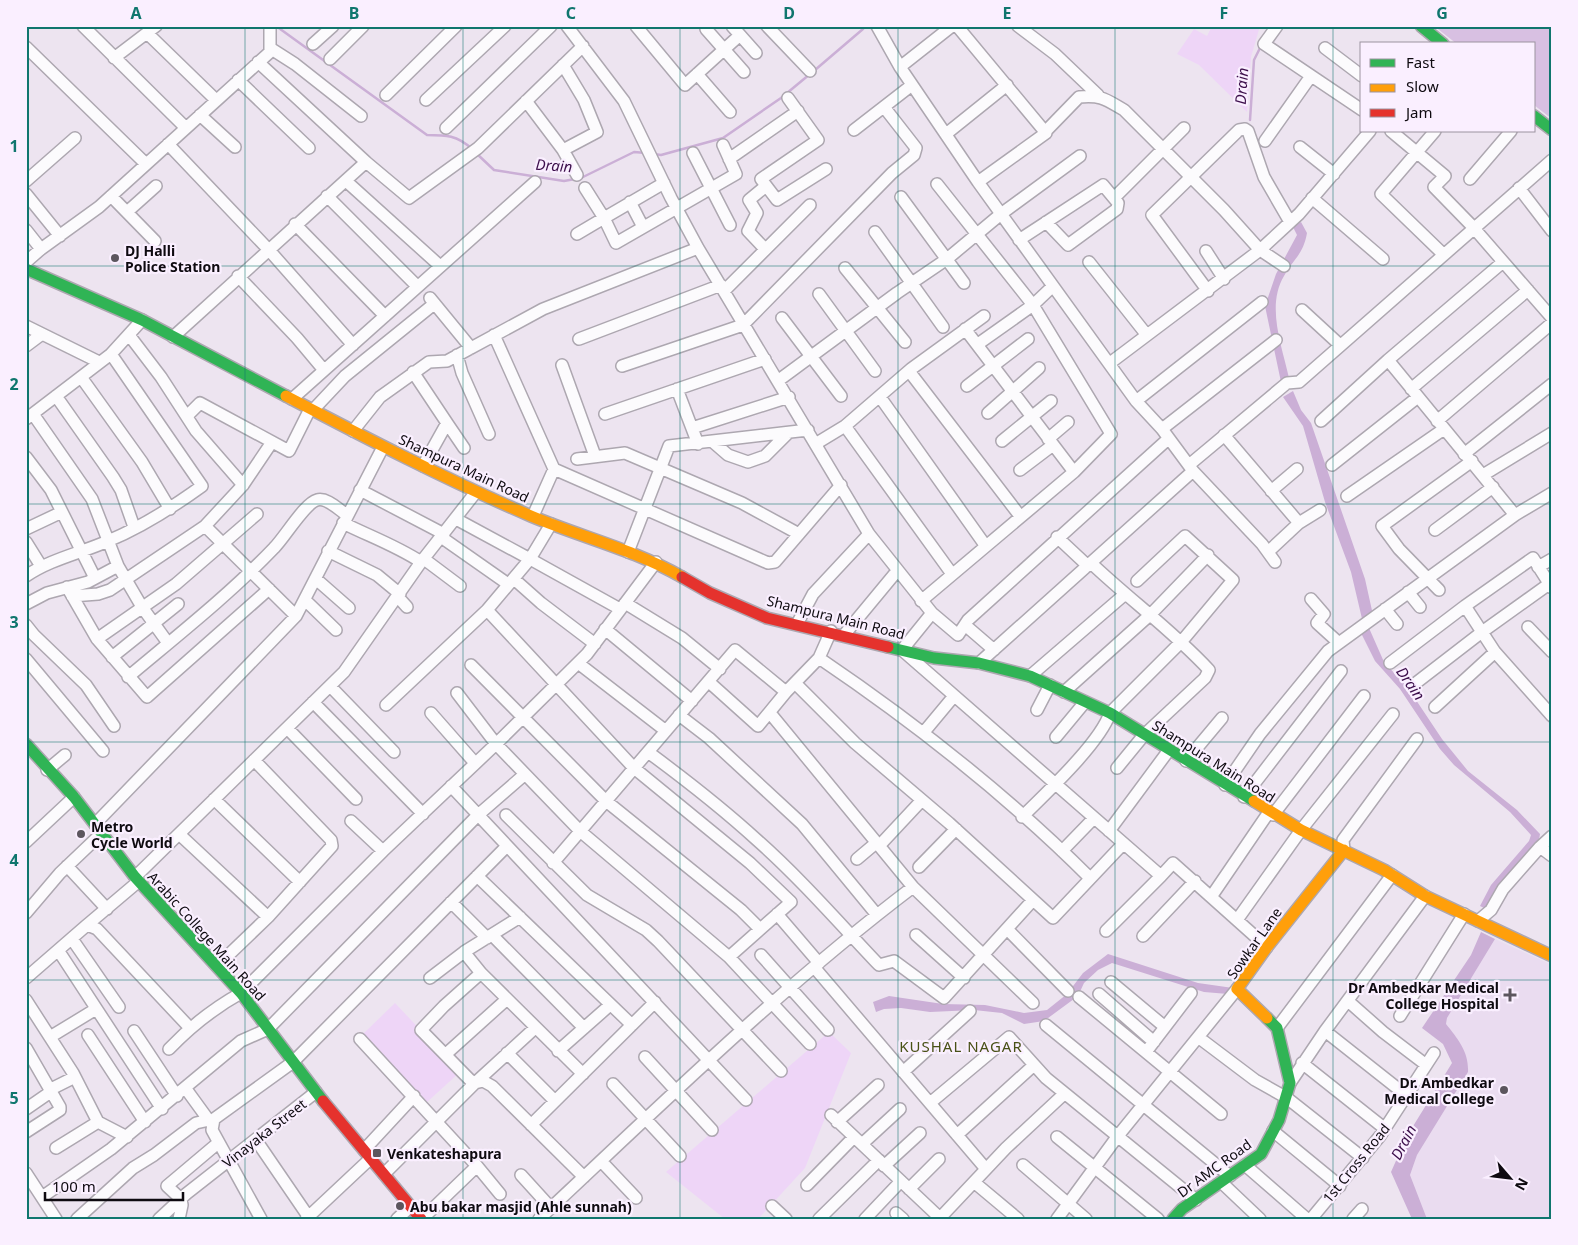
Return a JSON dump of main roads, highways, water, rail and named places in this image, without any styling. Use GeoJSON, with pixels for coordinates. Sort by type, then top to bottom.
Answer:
{"type":"FeatureCollection","features":[{"type":"Feature","properties":{"kind":"waterway","name":"Drain"},"geometry":{"type":"LineString","coordinates":[[276,26],[427,135],[456,138],[472,149]]}},
{"type":"Feature","properties":{"kind":"waterway","name":"Drain"},"geometry":{"type":"LineString","coordinates":[[815,70],[863,29]]}},
{"type":"Feature","properties":{"kind":"waterway","name":"Drain"},"geometry":{"type":"LineString","coordinates":[[1250,120],[1254,60],[1261,46]]}},
{"type":"Feature","properties":{"kind":"waterway","name":"Drain"},"geometry":{"type":"LineString","coordinates":[[654,154],[661,155],[723,138],[781,98],[810,74]]}},
{"type":"Feature","properties":{"kind":"waterway","name":"Drain"},"geometry":{"type":"LineString","coordinates":[[581,178],[634,152],[646,153]]}},
{"type":"Feature","properties":{"kind":"waterway","name":"Drain"},"geometry":{"type":"LineString","coordinates":[[476,153],[494,170],[564,181],[575,179]]}},
{"type":"Feature","properties":{"kind":"place","name":"DJ Halli Police Station"},"geometry":{"type":"Point","coordinates":[115,258]}},
{"type":"Feature","properties":{"kind":"place","name":"Metro Cycle World"},"geometry":{"type":"Point","coordinates":[81,834]}},
{"type":"Feature","properties":{"kind":"place","name":"Dr Ambedkar Medical College Hospital"},"geometry":{"type":"Point","coordinates":[1510,995]}},
{"type":"Feature","properties":{"kind":"place","name":"Dr. Ambedkar Medical College"},"geometry":{"type":"Point","coordinates":[1504,1090]}},
{"type":"Feature","properties":{"kind":"place","name":"Venkateshapura"},"geometry":{"type":"Point","coordinates":[377,1153]}},
{"type":"Feature","properties":{"kind":"place","name":"Abu bakar masjid (Ahle sunnah)"},"geometry":{"type":"Point","coordinates":[400,1206]}},
{"type":"Feature","properties":{"kind":"district","name":"KUSHAL NAGAR"},"geometry":{"type":"Point","coordinates":[961,1046]}}]}
